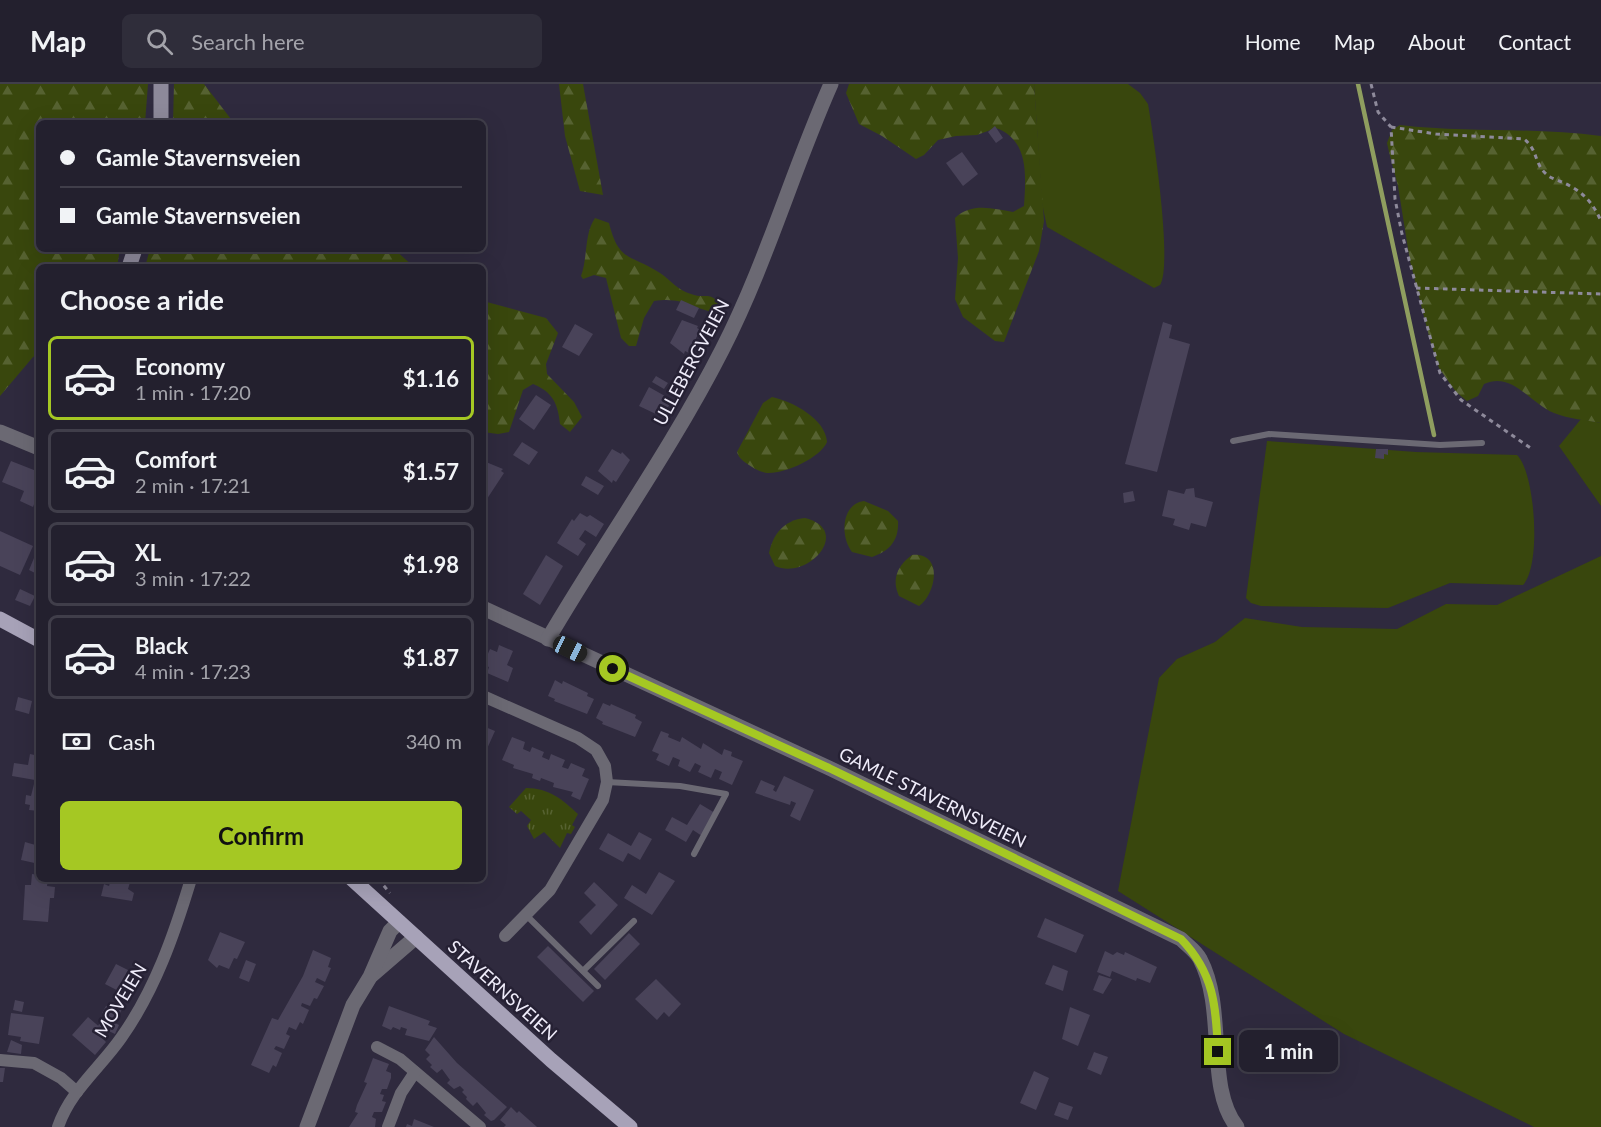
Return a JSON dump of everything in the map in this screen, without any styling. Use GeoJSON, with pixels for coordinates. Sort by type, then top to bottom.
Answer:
{"type":"FeatureCollection","features":[{"type":"Feature","properties":{"kind":"main road"},"geometry":{"type":"LineString","coordinates":[[161,84],[161,120]]}},
{"type":"Feature","properties":{"kind":"main road"},"geometry":{"type":"LineString","coordinates":[[0,619],[36,638]]}},
{"type":"Feature","properties":{"kind":"main road","name":"STAVERNSVEIEN"},"geometry":{"type":"LineString","coordinates":[[355,882],[551,1060],[630,1127]]}},
{"type":"Feature","properties":{"kind":"street","name":"ULLEBERGVEIEN"},"geometry":{"type":"LineString","coordinates":[[548,639],[670,443],[722,351],[758,274],[831,84]]}},
{"type":"Feature","properties":{"kind":"street"},"geometry":{"type":"LineString","coordinates":[[0,432],[36,447]]}},
{"type":"Feature","properties":{"kind":"street","name":"GAMLE STAVERNSVEIEN"},"geometry":{"type":"LineString","coordinates":[[486,609],[829,768],[1181,939],[1199,957],[1208,981],[1216,1013],[1220,1091],[1231,1120],[1237,1127]]}},
{"type":"Feature","properties":{"kind":"street"},"geometry":{"type":"LineString","coordinates":[[486,697],[578,738],[596,750],[605,766],[607,782],[603,800],[550,890],[505,936]]}},
{"type":"Feature","properties":{"kind":"street","name":"MOVEIEN"},"geometry":{"type":"LineString","coordinates":[[58,1127],[64,1110],[121,1039],[143,1002],[167,952],[190,882]]}},
{"type":"Feature","properties":{"kind":"street"},"geometry":{"type":"LineString","coordinates":[[306,1127],[352,1005],[370,977],[390,931],[399,922]]}},
{"type":"Feature","properties":{"kind":"street"},"geometry":{"type":"LineString","coordinates":[[370,977],[416,937]]}},
{"type":"Feature","properties":{"kind":"street"},"geometry":{"type":"LineString","coordinates":[[377,1047],[400,1059],[480,1127]]}},
{"type":"Feature","properties":{"kind":"street"},"geometry":{"type":"LineString","coordinates":[[0,1060],[34,1064],[61,1078],[77,1092]]}},
{"type":"Feature","properties":{"kind":"street"},"geometry":{"type":"LineString","coordinates":[[388,1127],[401,1093],[415,1072]]}},
{"type":"Feature","properties":{"kind":"lane"},"geometry":{"type":"LineString","coordinates":[[1233,441],[1269,434],[1440,445],[1482,443]]}},
{"type":"Feature","properties":{"kind":"lane"},"geometry":{"type":"LineString","coordinates":[[607,782],[680,786],[726,794],[694,854]]}},
{"type":"Feature","properties":{"kind":"lane"},"geometry":{"type":"LineString","coordinates":[[526,915],[598,986]]}},
{"type":"Feature","properties":{"kind":"lane"},"geometry":{"type":"LineString","coordinates":[[583,971],[634,921]]}},
{"type":"Feature","properties":{"kind":"path"},"geometry":{"type":"LineString","coordinates":[[1371,84],[1378,112],[1390,127],[1395,199],[1434,360],[1448,386],[1474,411],[1499,424],[1532,449]]}},
{"type":"Feature","properties":{"kind":"path"},"geometry":{"type":"LineString","coordinates":[[1390,127],[1418,132],[1524,139],[1534,148],[1538,164],[1546,174],[1583,194],[1595,207],[1601,221]]}},
{"type":"Feature","properties":{"kind":"path"},"geometry":{"type":"LineString","coordinates":[[1416,288],[1601,294]]}},
{"type":"Feature","properties":{"kind":"green space"},"geometry":{"type":"Polygon","coordinates":[[[0,84],[148,84],[145,120],[36,120],[36,252],[120,252],[118,264],[36,264],[36,356],[0,396],[0,84]]]}},
{"type":"Feature","properties":{"kind":"green space"},"geometry":{"type":"Polygon","coordinates":[[[174,84],[204,84],[232,120],[173,120],[174,84]]]}},
{"type":"Feature","properties":{"kind":"green space"},"geometry":{"type":"Polygon","coordinates":[[[559,84],[583,84],[603,195],[580,191],[565,136],[559,84]]]}},
{"type":"Feature","properties":{"kind":"green space"},"geometry":{"type":"Polygon","coordinates":[[[849,84],[1034,84],[1044,221],[1039,251],[1004,342],[995,341],[963,317],[955,299],[958,258],[955,218],[976,208],[1013,212],[1024,206],[1025,171],[1020,150],[1015,141],[996,128],[977,135],[938,140],[924,155],[916,159],[882,136],[859,124],[846,93],[849,84]]]}},
{"type":"Feature","properties":{"kind":"green space"},"geometry":{"type":"Polygon","coordinates":[[[1034,84],[1128,84],[1140,93],[1148,104],[1163,227],[1163,273],[1160,285],[1154,288],[1047,227],[1042,203],[1034,84]]]}},
{"type":"Feature","properties":{"kind":"green space"},"geometry":{"type":"Polygon","coordinates":[[[1400,125],[1601,136],[1601,423],[1554,413],[1512,385],[1503,382],[1494,381],[1484,384],[1478,396],[1467,401],[1456,392],[1439,368],[1410,261],[1398,186],[1387,143],[1392,130],[1400,125]]]}},
{"type":"Feature","properties":{"kind":"green space"},"geometry":{"type":"Polygon","coordinates":[[[595,218],[609,223],[617,245],[627,256],[660,273],[686,292],[696,296],[711,297],[723,308],[721,313],[674,300],[654,301],[644,318],[636,346],[629,346],[621,338],[606,278],[594,275],[583,279],[581,276],[589,231],[595,218]]]}},
{"type":"Feature","properties":{"kind":"green space"},"geometry":{"type":"Polygon","coordinates":[[[149,252],[397,252],[411,264],[146,264],[149,252]]]}},
{"type":"Feature","properties":{"kind":"green space"},"geometry":{"type":"Polygon","coordinates":[[[486,302],[546,318],[558,333],[546,364],[547,374],[574,402],[582,417],[570,432],[560,424],[558,410],[550,395],[533,384],[523,390],[509,432],[498,434],[486,432],[486,302]]]}},
{"type":"Feature","properties":{"kind":"green space"},"geometry":{"type":"Polygon","coordinates":[[[772,397],[789,402],[807,412],[821,426],[827,442],[817,454],[801,464],[783,471],[767,473],[746,463],[737,452],[763,403],[772,397]]]}},
{"type":"Feature","properties":{"kind":"green space"},"geometry":{"type":"Polygon","coordinates":[[[1581,419],[1601,423],[1601,506],[1559,446],[1581,419]]]}},
{"type":"Feature","properties":{"kind":"green space"},"geometry":{"type":"Polygon","coordinates":[[[1267,441],[1416,452],[1517,455],[1523,465],[1532,498],[1534,540],[1529,574],[1523,585],[1450,583],[1388,608],[1261,606],[1251,603],[1246,598],[1267,441]]]}},
{"type":"Feature","properties":{"kind":"green space"},"geometry":{"type":"Polygon","coordinates":[[[864,501],[888,511],[898,521],[897,534],[892,544],[884,552],[872,557],[852,552],[844,530],[847,514],[851,508],[856,503],[864,501]]]}},
{"type":"Feature","properties":{"kind":"green space"},"geometry":{"type":"Polygon","coordinates":[[[805,518],[819,524],[825,533],[825,542],[820,552],[812,561],[800,567],[788,569],[775,566],[769,553],[773,540],[785,525],[805,518]]]}},
{"type":"Feature","properties":{"kind":"green space"},"geometry":{"type":"Polygon","coordinates":[[[912,555],[922,556],[929,560],[933,567],[933,584],[930,593],[919,606],[899,596],[896,584],[897,573],[912,555]]]}},
{"type":"Feature","properties":{"kind":"green space"},"geometry":{"type":"Polygon","coordinates":[[[1601,556],[1601,1127],[1534,1127],[1344,1034],[1118,891],[1159,678],[1177,659],[1215,642],[1245,618],[1302,627],[1397,629],[1446,604],[1497,605],[1601,556]]]}},
{"type":"Feature","properties":{"kind":"green space"},"geometry":{"type":"Polygon","coordinates":[[[526,788],[549,793],[578,814],[572,825],[575,827],[571,834],[567,833],[560,848],[544,832],[534,839],[527,826],[531,820],[521,811],[517,814],[509,807],[526,788]]]}},
{"type":"Feature","properties":{"kind":"building"},"geometry":{"type":"Polygon","coordinates":[[[995,126],[1003,138],[996,143],[988,132],[995,126]]]}},
{"type":"Feature","properties":{"kind":"building"},"geometry":{"type":"Polygon","coordinates":[[[962,152],[978,174],[963,186],[946,163],[962,152]]]}},
{"type":"Feature","properties":{"kind":"building"},"geometry":{"type":"Polygon","coordinates":[[[681,300],[699,308],[694,318],[676,310],[681,300]]]}},
{"type":"Feature","properties":{"kind":"building"},"geometry":{"type":"Polygon","coordinates":[[[682,320],[698,326],[700,330],[689,353],[685,351],[684,354],[670,343],[682,320]]]}},
{"type":"Feature","properties":{"kind":"building"},"geometry":{"type":"Polygon","coordinates":[[[1163,322],[1172,325],[1169,338],[1190,344],[1157,472],[1125,464],[1163,322]]]}},
{"type":"Feature","properties":{"kind":"building"},"geometry":{"type":"Polygon","coordinates":[[[575,324],[593,334],[579,356],[562,347],[575,324]]]}},
{"type":"Feature","properties":{"kind":"building"},"geometry":{"type":"Polygon","coordinates":[[[656,376],[668,383],[664,389],[652,382],[656,376]]]}},
{"type":"Feature","properties":{"kind":"building"},"geometry":{"type":"Polygon","coordinates":[[[649,387],[672,400],[666,411],[661,408],[658,415],[639,406],[649,387]]]}},
{"type":"Feature","properties":{"kind":"building"},"geometry":{"type":"Polygon","coordinates":[[[536,395],[551,405],[534,430],[519,419],[536,395]]]}},
{"type":"Feature","properties":{"kind":"building"},"geometry":{"type":"Polygon","coordinates":[[[522,442],[538,452],[529,465],[513,455],[522,442]]]}},
{"type":"Feature","properties":{"kind":"building"},"geometry":{"type":"Polygon","coordinates":[[[612,449],[621,454],[622,452],[630,460],[616,482],[613,480],[612,483],[598,471],[612,449]]]}},
{"type":"Feature","properties":{"kind":"building"},"geometry":{"type":"Polygon","coordinates":[[[1376,449],[1388,449],[1388,455],[1384,454],[1384,459],[1375,458],[1376,449]]]}},
{"type":"Feature","properties":{"kind":"building"},"geometry":{"type":"Polygon","coordinates":[[[11,461],[36,471],[36,499],[33,507],[20,501],[24,491],[2,482],[11,461]]]}},
{"type":"Feature","properties":{"kind":"building"},"geometry":{"type":"Polygon","coordinates":[[[486,462],[503,469],[501,471],[504,473],[486,500],[486,462]]]}},
{"type":"Feature","properties":{"kind":"building"},"geometry":{"type":"Polygon","coordinates":[[[586,476],[604,486],[598,495],[581,485],[586,476]]]}},
{"type":"Feature","properties":{"kind":"building"},"geometry":{"type":"Polygon","coordinates":[[[1194,488],[1195,497],[1213,502],[1206,527],[1191,523],[1189,530],[1173,525],[1175,519],[1162,516],[1168,490],[1184,494],[1186,489],[1194,488]]]}},
{"type":"Feature","properties":{"kind":"building"},"geometry":{"type":"Polygon","coordinates":[[[1133,491],[1135,501],[1124,503],[1123,493],[1133,491]]]}},
{"type":"Feature","properties":{"kind":"building"},"geometry":{"type":"Polygon","coordinates":[[[580,513],[587,517],[590,515],[604,524],[596,537],[585,530],[579,539],[586,544],[578,556],[557,543],[572,519],[574,521],[580,513]]]}},
{"type":"Feature","properties":{"kind":"building"},"geometry":{"type":"Polygon","coordinates":[[[0,531],[33,546],[20,575],[0,566],[0,531]]]}},
{"type":"Feature","properties":{"kind":"building"},"geometry":{"type":"Polygon","coordinates":[[[36,553],[36,574],[29,570],[36,553]]]}},
{"type":"Feature","properties":{"kind":"building"},"geometry":{"type":"Polygon","coordinates":[[[546,555],[563,566],[540,605],[523,594],[546,555]]]}},
{"type":"Feature","properties":{"kind":"building"},"geometry":{"type":"Polygon","coordinates":[[[20,589],[35,596],[30,606],[15,600],[20,589]]]}},
{"type":"Feature","properties":{"kind":"building"},"geometry":{"type":"Polygon","coordinates":[[[499,645],[513,651],[507,665],[513,668],[508,682],[487,673],[489,667],[486,666],[486,658],[490,649],[497,652],[499,645]]]}},
{"type":"Feature","properties":{"kind":"building"},"geometry":{"type":"Polygon","coordinates":[[[555,680],[562,684],[563,681],[588,693],[587,696],[594,699],[587,714],[554,701],[555,699],[548,696],[555,680]]]}},
{"type":"Feature","properties":{"kind":"building"},"geometry":{"type":"Polygon","coordinates":[[[18,697],[32,701],[29,714],[15,710],[18,697]]]}},
{"type":"Feature","properties":{"kind":"building"},"geometry":{"type":"Polygon","coordinates":[[[603,703],[636,715],[635,718],[642,722],[635,737],[602,724],[603,722],[596,718],[603,703]]]}},
{"type":"Feature","properties":{"kind":"building"},"geometry":{"type":"Polygon","coordinates":[[[486,727],[495,731],[486,751],[486,727]]]}},
{"type":"Feature","properties":{"kind":"building"},"geometry":{"type":"Polygon","coordinates":[[[661,731],[680,742],[682,737],[701,749],[703,743],[722,755],[724,749],[732,752],[731,756],[743,761],[732,785],[719,779],[722,772],[715,769],[711,778],[698,772],[701,766],[695,763],[690,772],[678,766],[680,760],[673,757],[669,766],[656,760],[659,754],[652,751],[661,731]]]}},
{"type":"Feature","properties":{"kind":"building"},"geometry":{"type":"Polygon","coordinates":[[[512,737],[525,742],[523,749],[530,752],[532,747],[544,752],[542,757],[549,760],[551,754],[565,760],[562,767],[568,769],[571,763],[585,769],[582,776],[589,779],[580,800],[571,796],[573,792],[553,787],[554,783],[541,778],[540,781],[532,778],[533,774],[513,768],[514,765],[502,760],[512,737]]]}},
{"type":"Feature","properties":{"kind":"building"},"geometry":{"type":"Polygon","coordinates":[[[30,754],[36,755],[36,811],[29,810],[30,805],[25,804],[26,795],[31,796],[35,780],[12,776],[14,763],[28,765],[30,754]]]}},
{"type":"Feature","properties":{"kind":"building"},"geometry":{"type":"Polygon","coordinates":[[[784,776],[814,790],[800,821],[790,816],[796,803],[791,801],[790,805],[755,793],[761,780],[775,786],[773,790],[776,792],[784,776]]]}},
{"type":"Feature","properties":{"kind":"building"},"geometry":{"type":"Polygon","coordinates":[[[700,804],[715,813],[702,836],[693,830],[686,842],[665,830],[672,817],[687,825],[700,804]]]}},
{"type":"Feature","properties":{"kind":"building"},"geometry":{"type":"Polygon","coordinates":[[[639,832],[652,839],[640,860],[628,853],[623,862],[599,849],[608,833],[631,846],[639,832]]]}},
{"type":"Feature","properties":{"kind":"building"},"geometry":{"type":"Polygon","coordinates":[[[25,842],[36,845],[36,863],[21,860],[25,842]]]}},
{"type":"Feature","properties":{"kind":"building"},"geometry":{"type":"Polygon","coordinates":[[[659,872],[675,881],[652,915],[624,898],[632,885],[646,894],[659,872]]]}},
{"type":"Feature","properties":{"kind":"building"},"geometry":{"type":"Polygon","coordinates":[[[32,874],[36,875],[36,882],[48,882],[47,886],[55,887],[54,898],[50,898],[48,922],[23,920],[25,885],[31,885],[32,874]]]}},
{"type":"Feature","properties":{"kind":"building"},"geometry":{"type":"Polygon","coordinates":[[[110,882],[130,882],[128,889],[134,893],[132,901],[101,896],[104,884],[109,886],[110,882]]]}},
{"type":"Feature","properties":{"kind":"building"},"geometry":{"type":"Polygon","coordinates":[[[594,882],[618,905],[591,935],[579,922],[596,905],[584,893],[594,882]]]}},
{"type":"Feature","properties":{"kind":"building"},"geometry":{"type":"Polygon","coordinates":[[[1045,918],[1084,935],[1076,953],[1037,937],[1045,918]]]}},
{"type":"Feature","properties":{"kind":"building"},"geometry":{"type":"Polygon","coordinates":[[[220,932],[245,942],[229,969],[219,965],[217,968],[208,960],[220,932]]]}},
{"type":"Feature","properties":{"kind":"building"},"geometry":{"type":"Polygon","coordinates":[[[629,933],[640,944],[605,980],[594,969],[629,933]]]}},
{"type":"Feature","properties":{"kind":"building"},"geometry":{"type":"Polygon","coordinates":[[[548,946],[594,991],[583,1002],[537,957],[548,946]]]}},
{"type":"Feature","properties":{"kind":"building"},"geometry":{"type":"Polygon","coordinates":[[[313,950],[331,958],[328,967],[331,968],[325,982],[317,978],[315,982],[324,986],[317,999],[314,998],[310,1006],[302,1003],[301,1006],[309,1010],[303,1024],[300,1022],[296,1030],[289,1027],[286,1034],[290,1036],[284,1049],[276,1046],[274,1049],[282,1053],[276,1067],[273,1065],[269,1073],[251,1065],[272,1018],[278,1020],[303,976],[313,950]]]}},
{"type":"Feature","properties":{"kind":"building"},"geometry":{"type":"Polygon","coordinates":[[[1105,951],[1113,955],[1117,952],[1124,955],[1125,952],[1157,967],[1150,983],[1137,978],[1136,981],[1112,971],[1110,977],[1097,972],[1105,951]]]}},
{"type":"Feature","properties":{"kind":"building"},"geometry":{"type":"Polygon","coordinates":[[[246,960],[256,964],[249,982],[239,978],[246,960]]]}},
{"type":"Feature","properties":{"kind":"building"},"geometry":{"type":"Polygon","coordinates":[[[116,964],[128,970],[126,974],[141,978],[132,998],[105,984],[116,964]]]}},
{"type":"Feature","properties":{"kind":"building"},"geometry":{"type":"Polygon","coordinates":[[[1053,965],[1068,971],[1063,991],[1045,984],[1053,965]]]}},
{"type":"Feature","properties":{"kind":"building"},"geometry":{"type":"Polygon","coordinates":[[[1099,975],[1112,979],[1103,994],[1093,990],[1099,975]]]}},
{"type":"Feature","properties":{"kind":"building"},"geometry":{"type":"Polygon","coordinates":[[[656,979],[681,1004],[669,1017],[664,1012],[657,1020],[635,999],[656,979]]]}},
{"type":"Feature","properties":{"kind":"building"},"geometry":{"type":"Polygon","coordinates":[[[15,1000],[24,1002],[22,1012],[13,1010],[15,1000]]]}},
{"type":"Feature","properties":{"kind":"building"},"geometry":{"type":"Polygon","coordinates":[[[106,1006],[114,1010],[116,1006],[122,1009],[116,1021],[102,1013],[106,1006]]]}},
{"type":"Feature","properties":{"kind":"building"},"geometry":{"type":"Polygon","coordinates":[[[389,1006],[430,1021],[428,1025],[437,1028],[429,1041],[405,1035],[407,1029],[401,1027],[400,1030],[393,1027],[391,1030],[382,1026],[389,1006]]]}},
{"type":"Feature","properties":{"kind":"building"},"geometry":{"type":"Polygon","coordinates":[[[1070,1007],[1090,1015],[1078,1046],[1062,1039],[1070,1007]]]}},
{"type":"Feature","properties":{"kind":"building"},"geometry":{"type":"Polygon","coordinates":[[[11,1013],[44,1017],[39,1044],[20,1041],[21,1037],[8,1035],[11,1013]]]}},
{"type":"Feature","properties":{"kind":"building"},"geometry":{"type":"Polygon","coordinates":[[[88,1017],[103,1030],[99,1035],[106,1042],[95,1055],[72,1035],[88,1017]]]}},
{"type":"Feature","properties":{"kind":"building"},"geometry":{"type":"Polygon","coordinates":[[[103,1017],[119,1025],[115,1034],[98,1026],[103,1017]]]}},
{"type":"Feature","properties":{"kind":"building"},"geometry":{"type":"Polygon","coordinates":[[[434,1037],[457,1063],[507,1107],[494,1120],[491,1121],[484,1115],[486,1113],[477,1102],[473,1106],[466,1099],[467,1097],[462,1092],[464,1090],[460,1086],[454,1089],[447,1083],[450,1080],[442,1069],[437,1073],[430,1067],[432,1065],[426,1059],[430,1055],[425,1050],[434,1037]]]}},
{"type":"Feature","properties":{"kind":"building"},"geometry":{"type":"Polygon","coordinates":[[[11,1040],[22,1045],[21,1054],[7,1052],[11,1040]]]}},
{"type":"Feature","properties":{"kind":"building"},"geometry":{"type":"Polygon","coordinates":[[[1094,1052],[1108,1057],[1101,1075],[1087,1069],[1094,1052]]]}},
{"type":"Feature","properties":{"kind":"building"},"geometry":{"type":"Polygon","coordinates":[[[373,1058],[389,1064],[386,1071],[391,1073],[391,1078],[387,1089],[382,1089],[380,1094],[384,1095],[382,1101],[386,1102],[382,1112],[374,1112],[372,1117],[376,1119],[375,1127],[349,1127],[358,1113],[355,1112],[367,1083],[364,1082],[373,1058]]]}},
{"type":"Feature","properties":{"kind":"building"},"geometry":{"type":"Polygon","coordinates":[[[0,1068],[5,1068],[3,1082],[0,1082],[0,1068]]]}},
{"type":"Feature","properties":{"kind":"building"},"geometry":{"type":"Polygon","coordinates":[[[1034,1071],[1049,1078],[1036,1110],[1020,1103],[1034,1071]]]}},
{"type":"Feature","properties":{"kind":"building"},"geometry":{"type":"Polygon","coordinates":[[[1059,1102],[1073,1107],[1068,1120],[1054,1115],[1059,1102]]]}},
{"type":"Feature","properties":{"kind":"building"},"geometry":{"type":"Polygon","coordinates":[[[511,1107],[537,1127],[504,1127],[506,1125],[500,1120],[511,1107]]]}},
{"type":"Feature","properties":{"kind":"building"},"geometry":{"type":"Polygon","coordinates":[[[414,1119],[434,1127],[406,1127],[407,1124],[412,1126],[414,1119]]]}},
{"type":"Feature","properties":{"kind":"waterway"},"geometry":{"type":"LineString","coordinates":[[1358,84],[1434,435]]}},
{"type":"Feature","properties":{"kind":"route"},"geometry":{"type":"LineString","coordinates":[[613,669],[829,768],[1181,939],[1199,957],[1208,981],[1216,1013],[1218,1052]]}}]}
